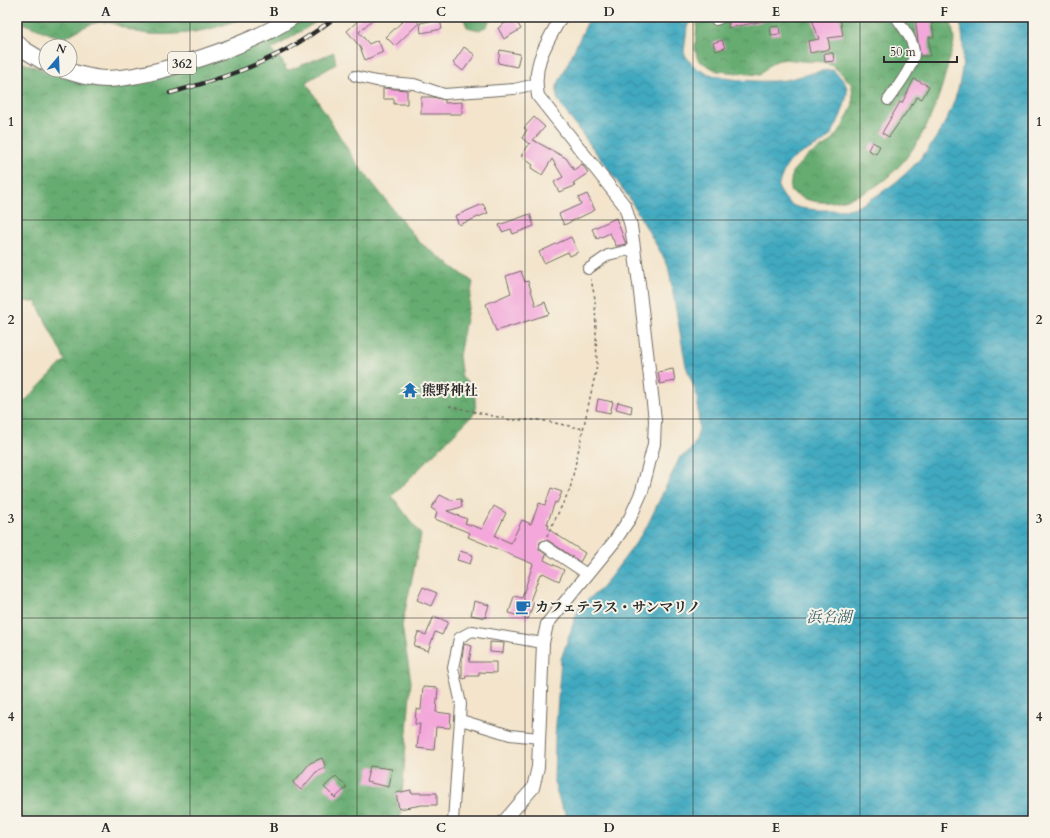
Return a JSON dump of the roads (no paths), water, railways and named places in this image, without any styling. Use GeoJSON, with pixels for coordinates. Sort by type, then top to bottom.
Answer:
{"type":"FeatureCollection","features":[{"type":"Feature","properties":{"kind":"highway","name":"362"},"geometry":{"type":"LineString","coordinates":[[78,73],[105,79],[139,76],[231,47],[283,24],[292,17]]}},
{"type":"Feature","properties":{"kind":"highway"},"geometry":{"type":"LineString","coordinates":[[17,43],[23,50],[38,58]]}},
{"type":"Feature","properties":{"kind":"street"},"geometry":{"type":"LineString","coordinates":[[504,821],[533,788],[538,768],[543,643],[547,624],[614,542],[630,518],[642,491],[654,444],[655,420],[631,226],[625,206],[538,96],[536,84],[537,65],[560,17]]}},
{"type":"Feature","properties":{"kind":"street"},"geometry":{"type":"LineString","coordinates":[[888,100],[903,79],[914,54],[910,40],[896,17]]}},
{"type":"Feature","properties":{"kind":"street"},"geometry":{"type":"LineString","coordinates":[[355,76],[376,81],[414,84],[444,94],[514,88],[536,84]]}},
{"type":"Feature","properties":{"kind":"street"},"geometry":{"type":"LineString","coordinates":[[588,269],[608,255],[634,249]]}},
{"type":"Feature","properties":{"kind":"street"},"geometry":{"type":"LineString","coordinates":[[545,546],[587,574]]}},
{"type":"Feature","properties":{"kind":"street"},"geometry":{"type":"LineString","coordinates":[[453,821],[461,704],[453,668],[459,638],[472,631],[543,643]]}},
{"type":"Feature","properties":{"kind":"street"},"geometry":{"type":"LineString","coordinates":[[461,720],[510,735],[539,738]]}},
{"type":"Feature","properties":{"kind":"water","name":"浜名湖"},"geometry":{"type":"Polygon","coordinates":[[[590,17],[692,17],[687,27],[684,53],[695,67],[703,72],[726,78],[752,81],[776,81],[791,79],[821,71],[833,70],[843,81],[847,89],[846,101],[838,122],[828,138],[798,155],[789,163],[778,187],[786,200],[794,206],[805,209],[833,210],[856,207],[885,190],[904,175],[922,157],[937,137],[949,115],[957,91],[962,67],[963,42],[959,17],[1033,17],[1033,821],[570,821],[561,806],[554,782],[555,738],[561,659],[579,607],[602,588],[633,547],[648,524],[680,457],[689,452],[695,443],[699,429],[697,396],[686,366],[668,265],[628,196],[557,98],[557,86],[590,17]]]}},
{"type":"Feature","properties":{"kind":"railway"},"geometry":{"type":"LineString","coordinates":[[170,93],[224,77],[251,67],[284,51],[314,33],[336,17]]}},
{"type":"Feature","properties":{"kind":"place","name":"熊野神社"},"geometry":{"type":"Point","coordinates":[410,390]}},
{"type":"Feature","properties":{"kind":"place","name":"カフェテラス・サンマリノ"},"geometry":{"type":"Point","coordinates":[523,607]}}]}
